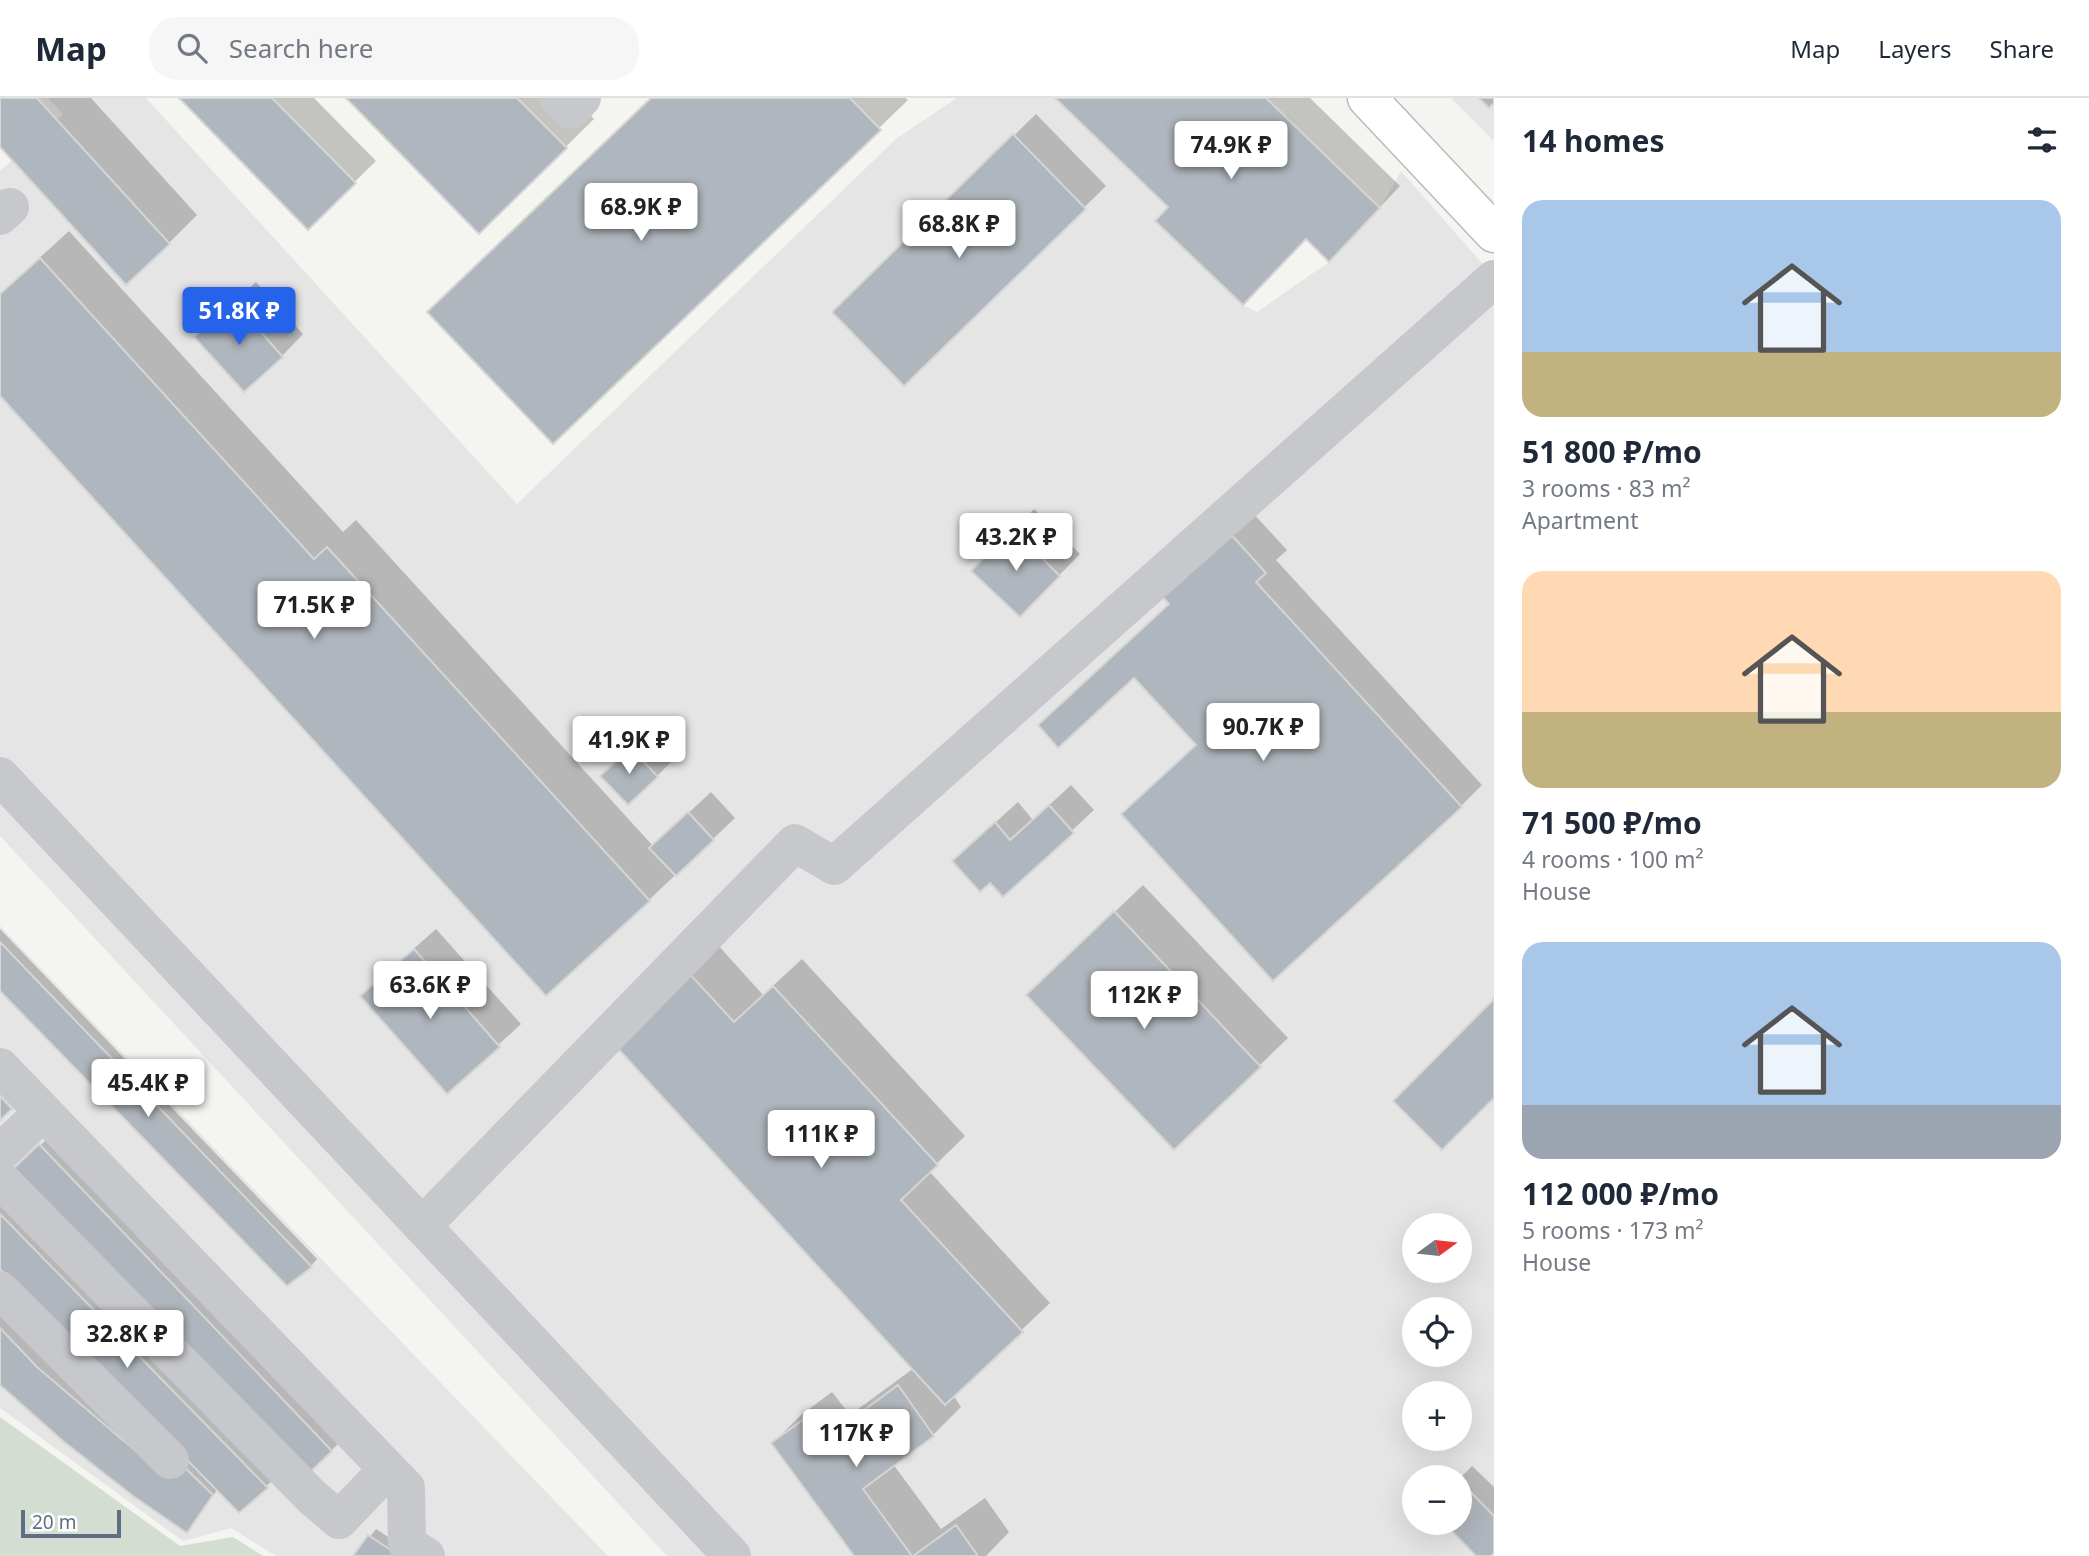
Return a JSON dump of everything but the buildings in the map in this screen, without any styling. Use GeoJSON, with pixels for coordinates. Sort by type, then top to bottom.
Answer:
{"type":"FeatureCollection","features":[{"type":"Feature","properties":{"kind":"main road"},"geometry":{"type":"LineString","coordinates":[[1367,98],[1494,233]]}},
{"type":"Feature","properties":{"kind":"lane"},"geometry":{"type":"LineString","coordinates":[[559,98],[571,110],[582,98]]}},
{"type":"Feature","properties":{"kind":"lane"},"geometry":{"type":"LineString","coordinates":[[422,1226],[795,844],[834,866],[1494,279]]}},
{"type":"Feature","properties":{"kind":"lane"},"geometry":{"type":"LineString","coordinates":[[0,776],[732,1556]]}},
{"type":"Feature","properties":{"kind":"lane"},"geometry":{"type":"LineString","coordinates":[[0,1067],[405,1488],[407,1544],[426,1556]]}},
{"type":"Feature","properties":{"kind":"lane"},"geometry":{"type":"LineString","coordinates":[[0,1153],[43,1112]]}},
{"type":"Feature","properties":{"kind":"lane"},"geometry":{"type":"LineString","coordinates":[[0,1179],[312,1497],[339,1520],[387,1469]]}},
{"type":"Feature","properties":{"kind":"lane"},"geometry":{"type":"LineString","coordinates":[[0,1290],[170,1460]]}},
{"type":"Feature","properties":{"kind":"shaded area"},"geometry":{"type":"Polygon","coordinates":[[[48,98],[146,98],[517,504],[897,138],[957,98],[1055,98],[1168,207],[1243,305],[1257,312],[1329,262],[1380,208],[1401,171],[1494,277],[1494,1556],[667,1556],[0,836],[0,171],[63,114],[48,98]]]}},
{"type":"Feature","properties":{"kind":"shaded area"},"geometry":{"type":"Polygon","coordinates":[[[1451,98],[1494,98],[1494,141],[1451,98]]]}},
{"type":"Feature","properties":{"kind":"shaded area"},"geometry":{"type":"Polygon","coordinates":[[[0,926],[608,1556],[276,1556],[231,1528],[183,1541],[0,1408],[0,926]]]}},
{"type":"Feature","properties":{"kind":"shaded area"},"geometry":{"type":"Polygon","coordinates":[[[0,1417],[180,1546],[233,1537],[263,1556],[0,1556],[0,1417]]]}}]}
